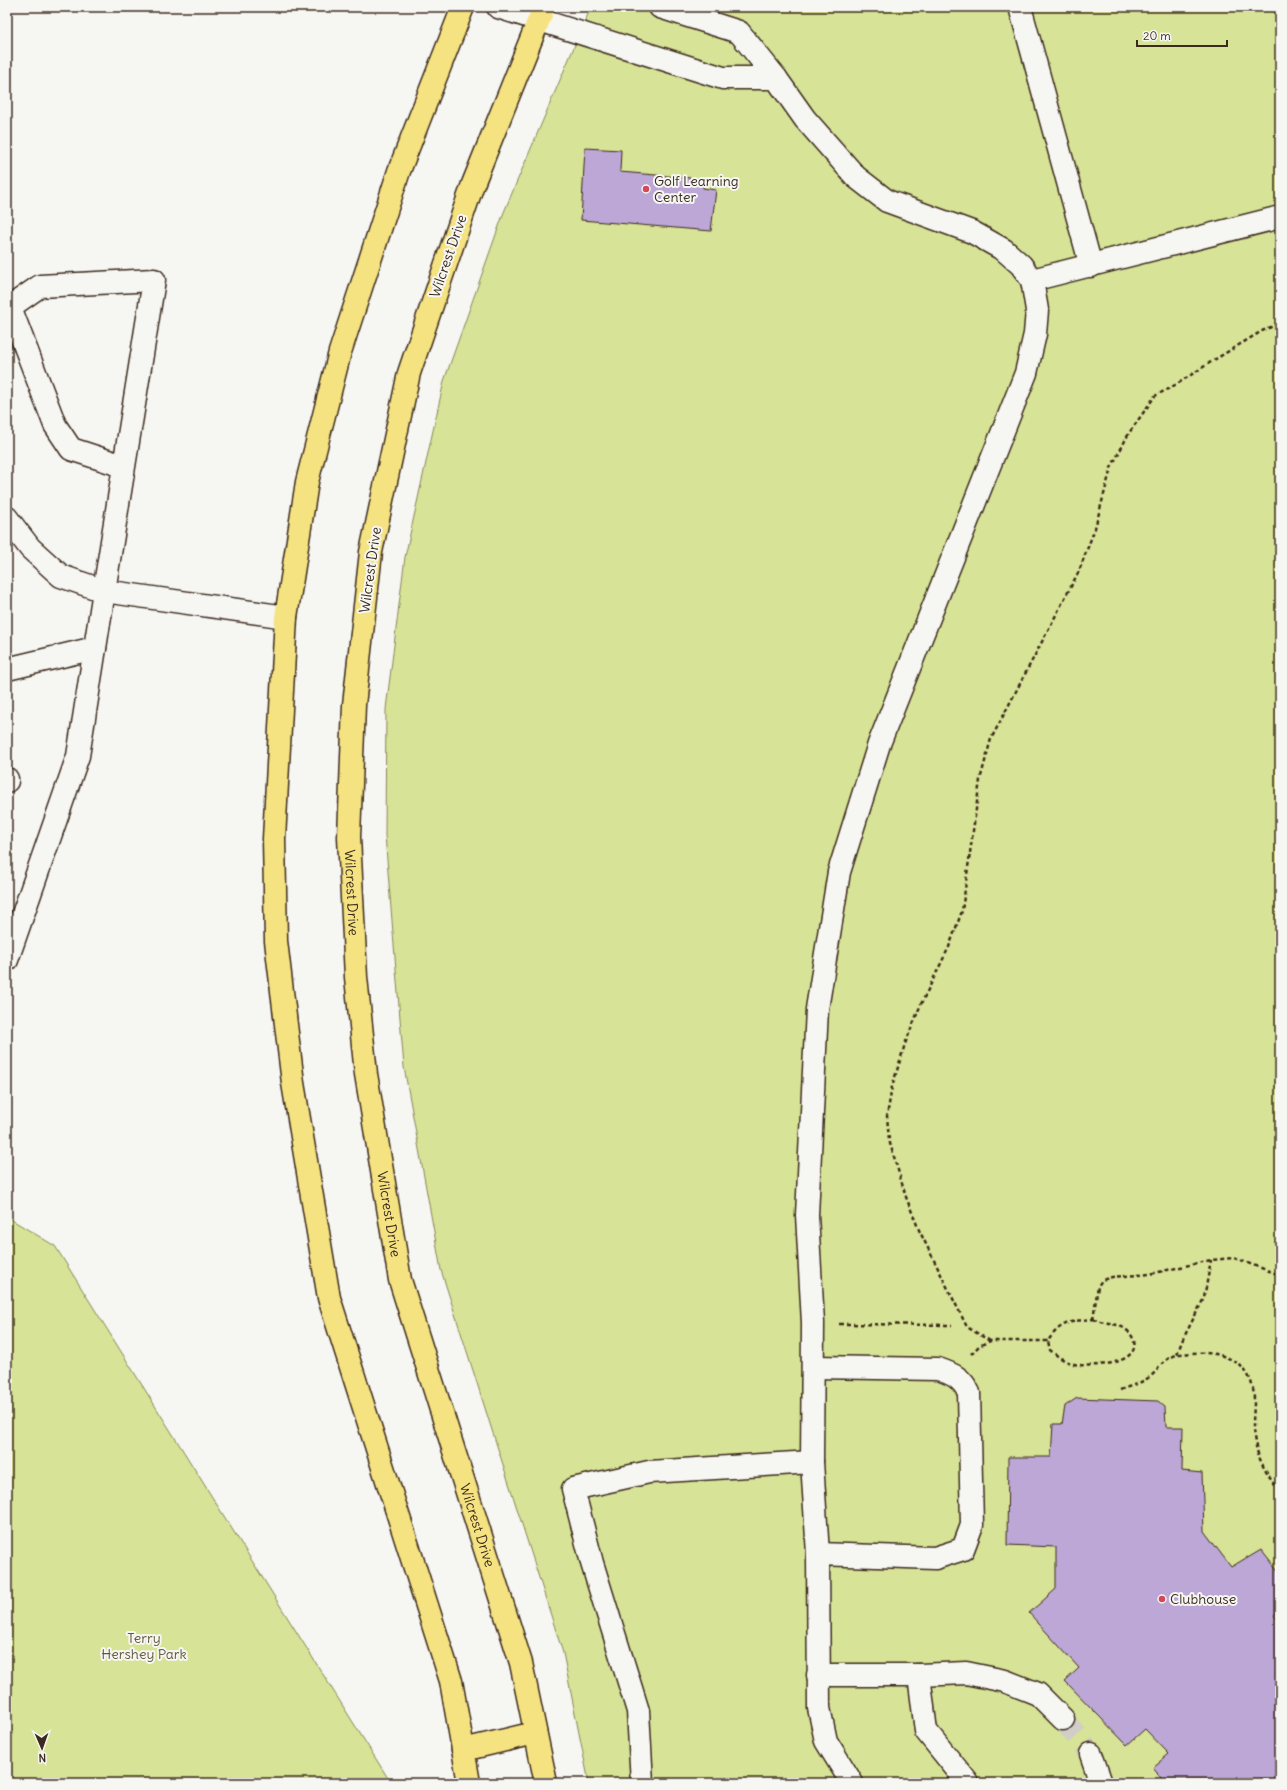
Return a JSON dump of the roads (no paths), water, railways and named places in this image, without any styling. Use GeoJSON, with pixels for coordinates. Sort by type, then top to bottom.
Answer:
{"type":"FeatureCollection","features":[{"type":"Feature","properties":{"kind":"main road"},"geometry":{"type":"LineString","coordinates":[[463,7],[399,171],[340,352],[307,482],[286,617],[274,838],[276,941],[293,1083],[329,1298],[451,1681],[469,1783]]}},
{"type":"Feature","properties":{"kind":"main road","name":"Wilcrest Drive"},"geometry":{"type":"LineString","coordinates":[[541,14],[473,184],[408,373],[371,552],[354,705],[349,837],[356,977],[366,1074],[400,1280],[521,1663],[546,1783]]}},
{"type":"Feature","properties":{"kind":"main road"},"geometry":{"type":"LineString","coordinates":[[463,1750],[535,1733]]}},
{"type":"Feature","properties":{"kind":"street"},"geometry":{"type":"LineString","coordinates":[[498,7],[541,14],[723,78],[776,78]]}},
{"type":"Feature","properties":{"kind":"street"},"geometry":{"type":"LineString","coordinates":[[660,7],[739,32],[776,78],[806,119],[856,177],[887,201],[972,232],[1004,250],[1021,264],[1032,280],[1037,310],[1035,334],[1026,373],[879,744],[839,872],[817,1009],[807,1215],[813,1323],[814,1367],[812,1462],[818,1554],[819,1708],[826,1742],[852,1783]]}},
{"type":"Feature","properties":{"kind":"street"},"geometry":{"type":"LineString","coordinates":[[1020,7],[1091,266]]}},
{"type":"Feature","properties":{"kind":"street"},"geometry":{"type":"LineString","coordinates":[[1032,280],[1280,217]]}},
{"type":"Feature","properties":{"kind":"street"},"geometry":{"type":"LineString","coordinates":[[7,960],[78,756],[123,466],[154,280],[40,286],[10,307],[55,424],[71,449],[123,466]]}},
{"type":"Feature","properties":{"kind":"street"},"geometry":{"type":"LineString","coordinates":[[7,518],[30,548],[61,576],[104,592],[286,617]]}},
{"type":"Feature","properties":{"kind":"street"},"geometry":{"type":"LineString","coordinates":[[7,670],[95,648]]}},
{"type":"Feature","properties":{"kind":"street"},"geometry":{"type":"LineString","coordinates":[[814,1367],[938,1369],[952,1374],[964,1382],[969,1393],[972,1525],[963,1549],[934,1558],[818,1554]]}},
{"type":"Feature","properties":{"kind":"street"},"geometry":{"type":"LineString","coordinates":[[642,1783],[638,1711],[592,1562],[573,1489],[649,1472],[812,1462]]}},
{"type":"Feature","properties":{"kind":"street"},"geometry":{"type":"LineString","coordinates":[[818,1675],[920,1675],[966,1673],[1005,1681],[1038,1694],[1063,1719]]}},
{"type":"Feature","properties":{"kind":"street"},"geometry":{"type":"LineString","coordinates":[[920,1675],[926,1730],[968,1783]]}},
{"type":"Feature","properties":{"kind":"street"},"geometry":{"type":"LineString","coordinates":[[1091,1754],[1101,1783]]}},
{"type":"Feature","properties":{"kind":"tunnel"},"geometry":{"type":"LineString","coordinates":[[1063,1719],[1091,1754]]}},
{"type":"Feature","properties":{"kind":"place","name":"Golf Learning Center"},"geometry":{"type":"Point","coordinates":[646,189]}},
{"type":"Feature","properties":{"kind":"place","name":"Clubhouse"},"geometry":{"type":"Point","coordinates":[1162,1599]}},
{"type":"Feature","properties":{"kind":"park label","name":"Terry Hershey Park"},"geometry":{"type":"Point","coordinates":[144,1646]}}]}
